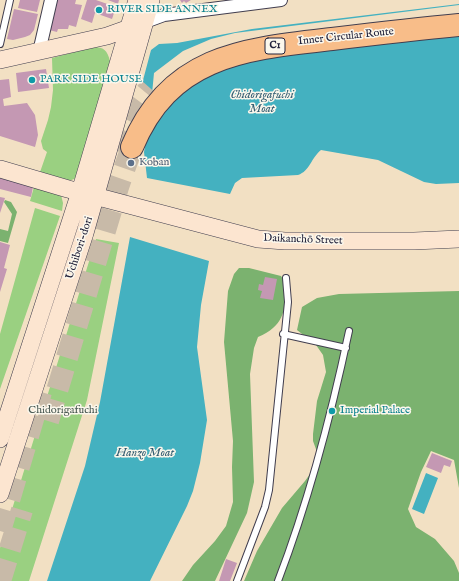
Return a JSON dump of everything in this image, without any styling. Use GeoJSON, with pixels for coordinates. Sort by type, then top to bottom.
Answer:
{"type":"FeatureCollection","features":[{"type":"Feature","properties":{"kind":"highway","name":"Inner Circular Route"},"geometry":{"type":"LineString","coordinates":[[150,88],[172,69],[195,55],[223,43],[239,39],[278,32],[459,13]]}},
{"type":"Feature","properties":{"kind":"highway","name":"Inner Circular Route"},"geometry":{"type":"LineString","coordinates":[[132,147],[149,114],[164,96],[185,77],[217,60],[245,51],[275,46],[459,25]]}},
{"type":"Feature","properties":{"kind":"main road","name":"Uchibori-dori"},"geometry":{"type":"LineString","coordinates":[[0,494],[88,194],[128,29],[138,0]]}},
{"type":"Feature","properties":{"kind":"main road","name":"Uchibori-dori"},"geometry":{"type":"LineString","coordinates":[[0,439],[88,194],[151,0]]}},
{"type":"Feature","properties":{"kind":"main road"},"geometry":{"type":"LineString","coordinates":[[0,60],[108,36],[145,22]]}},
{"type":"Feature","properties":{"kind":"main road","name":"Daikanchō Street"},"geometry":{"type":"LineString","coordinates":[[0,169],[258,239],[285,241],[414,241],[459,239]]}},
{"type":"Feature","properties":{"kind":"street"},"geometry":{"type":"LineString","coordinates":[[39,52],[51,0]]}},
{"type":"Feature","properties":{"kind":"street"},"geometry":{"type":"LineString","coordinates":[[145,22],[164,15],[281,0]]}},
{"type":"Feature","properties":{"kind":"lane"},"geometry":{"type":"LineString","coordinates":[[0,44],[10,0]]}},
{"type":"Feature","properties":{"kind":"lane"},"geometry":{"type":"LineString","coordinates":[[237,581],[269,490],[283,334],[288,302],[286,278]]}},
{"type":"Feature","properties":{"kind":"lane"},"geometry":{"type":"LineString","coordinates":[[278,581],[313,478],[350,331]]}},
{"type":"Feature","properties":{"kind":"lane"},"geometry":{"type":"LineString","coordinates":[[283,334],[346,348]]}},
{"type":"Feature","properties":{"kind":"green space"},"geometry":{"type":"Polygon","coordinates":[[[93,47],[104,50],[108,54],[110,61],[77,177],[72,180],[63,181],[39,175],[47,152],[43,149],[41,141],[51,107],[53,90],[52,58],[93,47]]]}},
{"type":"Feature","properties":{"kind":"green space"},"geometry":{"type":"Polygon","coordinates":[[[34,187],[61,195],[63,203],[62,211],[30,201],[34,187]]]}},
{"type":"Feature","properties":{"kind":"green space"},"geometry":{"type":"Polygon","coordinates":[[[5,200],[11,202],[17,212],[8,243],[0,241],[0,229],[8,231],[12,214],[4,202],[5,200]]]}},
{"type":"Feature","properties":{"kind":"green space"},"geometry":{"type":"Polygon","coordinates":[[[35,208],[60,216],[0,389],[0,334],[35,208]]]}},
{"type":"Feature","properties":{"kind":"green space","name":"Chidorigafuchi"},"geometry":{"type":"Polygon","coordinates":[[[96,239],[119,243],[87,400],[29,581],[0,581],[0,548],[96,239]]]}},
{"type":"Feature","properties":{"kind":"green space"},"geometry":{"type":"Polygon","coordinates":[[[239,268],[249,268],[281,276],[288,287],[284,311],[278,323],[267,333],[258,337],[254,348],[250,374],[254,482],[247,513],[215,581],[182,581],[193,565],[215,541],[226,526],[233,502],[233,441],[224,342],[228,291],[234,274],[239,268]]]}},
{"type":"Feature","properties":{"kind":"green space"},"geometry":{"type":"Polygon","coordinates":[[[459,291],[459,488],[454,460],[431,451],[421,472],[408,509],[416,527],[435,539],[454,561],[459,573],[459,581],[244,581],[257,551],[282,508],[305,481],[320,460],[313,441],[313,434],[317,401],[326,372],[323,355],[316,345],[297,330],[302,307],[317,298],[339,294],[459,291]]]}},
{"type":"Feature","properties":{"kind":"water","name":"Chidorigafuchi Moat"},"geometry":{"type":"Polygon","coordinates":[[[459,4],[459,183],[436,184],[424,182],[378,160],[321,150],[305,171],[298,175],[242,178],[235,183],[230,194],[147,178],[144,152],[147,137],[168,102],[142,84],[151,50],[159,44],[177,43],[252,29],[459,4]]]}},
{"type":"Feature","properties":{"kind":"water","name":"Hanzo Moat"},"geometry":{"type":"Polygon","coordinates":[[[130,237],[209,261],[201,305],[197,347],[207,420],[200,463],[193,491],[187,506],[150,581],[47,581],[85,466],[100,402],[130,237]]]}},
{"type":"Feature","properties":{"kind":"water"},"geometry":{"type":"Polygon","coordinates":[[[426,473],[438,478],[424,514],[412,509],[426,473]]]}},
{"type":"Feature","properties":{"kind":"pier"},"geometry":{"type":"Polygon","coordinates":[[[459,5],[459,30],[263,53],[190,82],[165,103],[152,94],[154,73],[183,51],[211,39],[235,33],[459,5]]]}},
{"type":"Feature","properties":{"kind":"building"},"geometry":{"type":"Polygon","coordinates":[[[20,0],[40,0],[37,12],[18,8],[20,0]]]}},
{"type":"Feature","properties":{"kind":"building"},"geometry":{"type":"Polygon","coordinates":[[[56,0],[76,0],[75,4],[82,5],[76,27],[69,25],[68,29],[58,29],[57,32],[49,30],[56,0]]]}},
{"type":"Feature","properties":{"kind":"building","name":"RIVER SIDE ANNEX"},"geometry":{"type":"Polygon","coordinates":[[[87,0],[96,0],[116,7],[112,19],[95,13],[92,23],[81,19],[87,0]]]}},
{"type":"Feature","properties":{"kind":"building"},"geometry":{"type":"Polygon","coordinates":[[[108,0],[119,0],[118,4],[108,0]]]}},
{"type":"Feature","properties":{"kind":"building"},"geometry":{"type":"Polygon","coordinates":[[[180,0],[191,0],[186,3],[184,1],[182,3],[180,0]]]}},
{"type":"Feature","properties":{"kind":"building"},"geometry":{"type":"Polygon","coordinates":[[[14,9],[38,14],[34,30],[30,35],[13,40],[7,39],[14,9]]]}},
{"type":"Feature","properties":{"kind":"building","name":"PARK SIDE HOUSE"},"geometry":{"type":"Polygon","coordinates":[[[46,69],[49,88],[18,92],[16,73],[46,69]]]}},
{"type":"Feature","properties":{"kind":"building"},"geometry":{"type":"Polygon","coordinates":[[[9,79],[11,97],[3,99],[4,106],[27,103],[35,115],[38,135],[35,147],[0,136],[0,80],[9,79]]]}},
{"type":"Feature","properties":{"kind":"building"},"geometry":{"type":"Polygon","coordinates":[[[0,178],[33,187],[31,197],[0,189],[0,178]]]}},
{"type":"Feature","properties":{"kind":"building"},"geometry":{"type":"Polygon","coordinates":[[[0,197],[5,198],[0,213],[0,197]]]}},
{"type":"Feature","properties":{"kind":"building"},"geometry":{"type":"Polygon","coordinates":[[[0,242],[10,245],[4,268],[7,269],[0,292],[0,242]]]}},
{"type":"Feature","properties":{"kind":"building"},"geometry":{"type":"Polygon","coordinates":[[[265,277],[277,279],[273,300],[260,298],[262,291],[258,290],[259,284],[263,285],[265,277]]]}},
{"type":"Feature","properties":{"kind":"building"},"geometry":{"type":"Polygon","coordinates":[[[432,453],[452,461],[450,467],[444,465],[441,473],[426,467],[432,453]]]}},
{"type":"Feature","properties":{"kind":"building"},"geometry":{"type":"Polygon","coordinates":[[[226,559],[237,563],[230,581],[219,581],[226,559]]]}},
{"type":"Feature","properties":{"kind":"tunnel"},"geometry":{"type":"LineString","coordinates":[[114,150],[121,133],[138,102],[150,88]]}},
{"type":"Feature","properties":{"kind":"tunnel"},"geometry":{"type":"LineString","coordinates":[[48,421],[118,187],[132,147]]}},
{"type":"Feature","properties":{"kind":"tunnel"},"geometry":{"type":"LineString","coordinates":[[0,531],[41,392]]}},
{"type":"Feature","properties":{"kind":"tunnel"},"geometry":{"type":"LineString","coordinates":[[0,581],[22,510]]}},
{"type":"Feature","properties":{"kind":"place","name":"RIVER SIDE ANNEX"},"geometry":{"type":"Point","coordinates":[99,10]}},
{"type":"Feature","properties":{"kind":"place","name":"PARK SIDE HOUSE"},"geometry":{"type":"Point","coordinates":[32,80]}},
{"type":"Feature","properties":{"kind":"place","name":"Koban"},"geometry":{"type":"Point","coordinates":[131,163]}},
{"type":"Feature","properties":{"kind":"place","name":"Imperial Palace"},"geometry":{"type":"Point","coordinates":[332,411]}}]}
